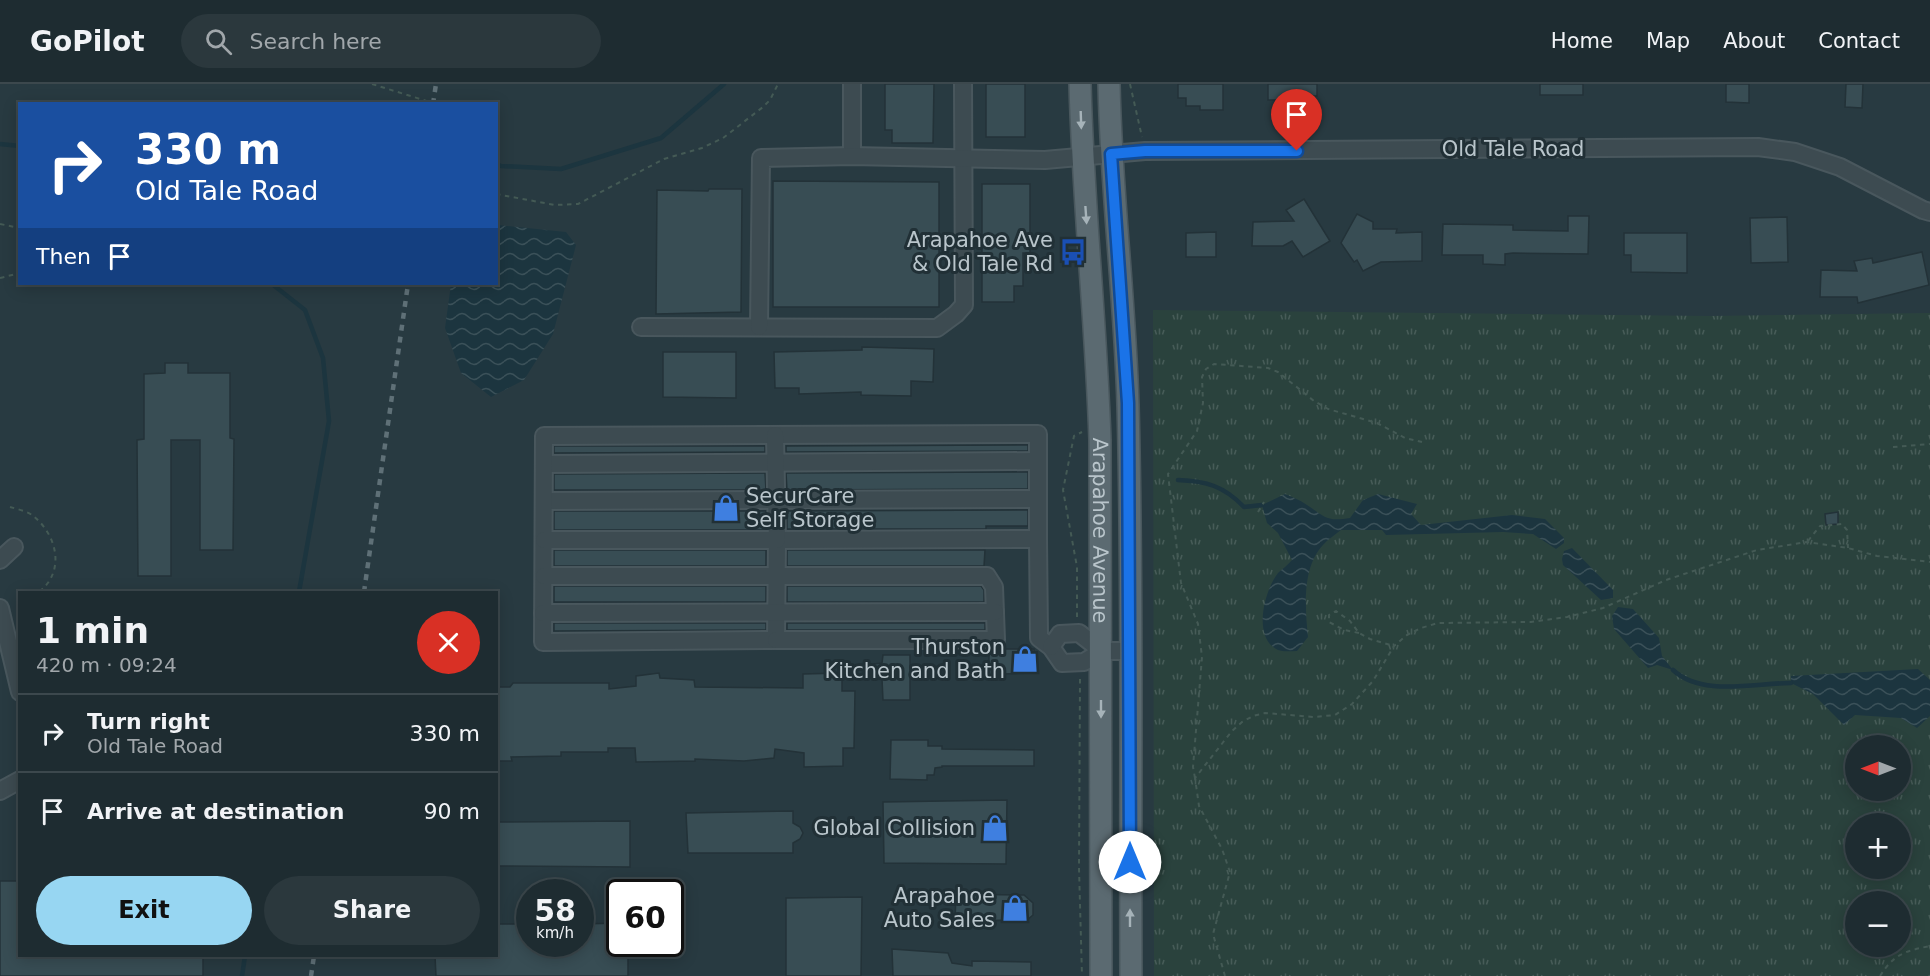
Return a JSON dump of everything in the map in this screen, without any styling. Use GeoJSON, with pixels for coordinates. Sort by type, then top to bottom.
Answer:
{"type":"FeatureCollection","features":[{"type":"Feature","properties":{"kind":"main road","name":"Arapahoe Avenue"},"geometry":{"type":"LineString","coordinates":[[1080,84],[1082,157],[1099,405],[1102,651],[1101,976]]}},
{"type":"Feature","properties":{"kind":"main road","name":"Arapahoe Avenue"},"geometry":{"type":"LineString","coordinates":[[1109,84],[1111,154],[1128,403],[1131,976]]}},
{"type":"Feature","properties":{"kind":"street"},"geometry":{"type":"LineString","coordinates":[[852,84],[852,156]]}},
{"type":"Feature","properties":{"kind":"street"},"geometry":{"type":"LineString","coordinates":[[641,327],[937,328],[956,314],[964,305],[963,84]]}},
{"type":"Feature","properties":{"kind":"street","name":"Old Tale Road"},"geometry":{"type":"LineString","coordinates":[[759,327],[761,158],[852,156],[1045,160],[1145,151],[1758,147],[1795,152],[1840,167],[1930,212]]}},
{"type":"Feature","properties":{"kind":"street"},"geometry":{"type":"LineString","coordinates":[[543,576],[987,576],[994,587],[996,640],[543,642],[543,576],[543,540],[544,436],[1038,434],[1039,638],[1051,646],[1062,663],[1084,662],[1102,651],[1131,651]]}},
{"type":"Feature","properties":{"kind":"street"},"geometry":{"type":"LineString","coordinates":[[774,435],[777,540],[776,640]]}},
{"type":"Feature","properties":{"kind":"street"},"geometry":{"type":"LineString","coordinates":[[544,464],[1038,461]]}},
{"type":"Feature","properties":{"kind":"street"},"geometry":{"type":"LineString","coordinates":[[544,501],[1038,499]]}},
{"type":"Feature","properties":{"kind":"street"},"geometry":{"type":"LineString","coordinates":[[543,540],[1038,539]]}},
{"type":"Feature","properties":{"kind":"street"},"geometry":{"type":"LineString","coordinates":[[0,560],[14,547]]}},
{"type":"Feature","properties":{"kind":"street"},"geometry":{"type":"LineString","coordinates":[[0,608],[18,684]]}},
{"type":"Feature","properties":{"kind":"street"},"geometry":{"type":"LineString","coordinates":[[543,613],[995,612]]}},
{"type":"Feature","properties":{"kind":"street"},"geometry":{"type":"LineString","coordinates":[[1051,646],[1060,634],[1079,633],[1102,651]]}},
{"type":"Feature","properties":{"kind":"street"},"geometry":{"type":"LineString","coordinates":[[0,791],[18,781]]}},
{"type":"Feature","properties":{"kind":"path"},"geometry":{"type":"LineString","coordinates":[[372,84],[430,102]]}},
{"type":"Feature","properties":{"kind":"path"},"geometry":{"type":"LineString","coordinates":[[498,194],[555,205],[578,204],[664,159],[702,148],[723,138],[763,107],[770,100],[778,84]]}},
{"type":"Feature","properties":{"kind":"path"},"geometry":{"type":"LineString","coordinates":[[1130,84],[1145,151]]}},
{"type":"Feature","properties":{"kind":"path"},"geometry":{"type":"LineString","coordinates":[[0,224],[18,228]]}},
{"type":"Feature","properties":{"kind":"path"},"geometry":{"type":"LineString","coordinates":[[0,278],[18,274]]}},
{"type":"Feature","properties":{"kind":"path"},"geometry":{"type":"LineString","coordinates":[[1225,976],[1214,934],[1230,872],[1222,849],[1199,806],[1193,767],[1202,641],[1198,624],[1181,583],[1168,474],[1197,431],[1203,403],[1202,377],[1206,369],[1214,364],[1268,368],[1278,372],[1314,401],[1328,409],[1377,423],[1405,438],[1422,442]]}},
{"type":"Feature","properties":{"kind":"path"},"geometry":{"type":"LineString","coordinates":[[1077,434],[1074,436],[1063,490],[1077,567],[1079,633]]}},
{"type":"Feature","properties":{"kind":"path"},"geometry":{"type":"LineString","coordinates":[[1893,447],[1930,444]]}},
{"type":"Feature","properties":{"kind":"path"},"geometry":{"type":"LineString","coordinates":[[1258,512],[1264,502]]}},
{"type":"Feature","properties":{"kind":"path"},"geometry":{"type":"LineString","coordinates":[[10,507],[30,513],[48,529],[54,546],[56,564],[45,588],[40,591]]}},
{"type":"Feature","properties":{"kind":"path"},"geometry":{"type":"LineString","coordinates":[[1807,542],[1821,526],[1842,524],[1847,530],[1848,548]]}},
{"type":"Feature","properties":{"kind":"path"},"geometry":{"type":"LineString","coordinates":[[1195,778],[1232,731],[1253,716],[1265,713],[1314,717],[1335,715],[1352,704],[1373,681],[1394,646],[1407,635],[1438,623],[1531,622],[1567,617],[1603,608],[1666,580],[1757,550],[1807,542],[1848,548],[1877,556],[1930,562]]}},
{"type":"Feature","properties":{"kind":"path"},"geometry":{"type":"LineString","coordinates":[[1359,633],[1350,621],[1336,611],[1329,615],[1329,622],[1344,630],[1394,646]]}},
{"type":"Feature","properties":{"kind":"path"},"geometry":{"type":"LineString","coordinates":[[1076,663],[1080,675],[1079,868],[1082,976]]}},
{"type":"Feature","properties":{"kind":"path"},"geometry":{"type":"LineString","coordinates":[[1880,976],[1890,961],[1908,951],[1930,946]]}},
{"type":"Feature","properties":{"kind":"green space"},"geometry":{"type":"Polygon","coordinates":[[[1153,310],[1710,316],[1930,313],[1930,976],[1154,976],[1153,310]]]}},
{"type":"Feature","properties":{"kind":"water"},"geometry":{"type":"Polygon","coordinates":[[[498,225],[566,232],[576,245],[553,334],[524,380],[491,397],[461,373],[445,328],[451,285],[498,285],[498,225]]]}},
{"type":"Feature","properties":{"kind":"water"},"geometry":{"type":"Polygon","coordinates":[[[1285,494],[1331,519],[1350,518],[1363,500],[1378,494],[1417,504],[1411,514],[1421,525],[1512,515],[1545,519],[1564,538],[1564,543],[1556,549],[1533,534],[1503,532],[1386,535],[1382,530],[1341,530],[1323,545],[1311,565],[1306,588],[1308,637],[1297,651],[1280,651],[1270,644],[1265,635],[1263,614],[1268,591],[1273,581],[1292,560],[1278,533],[1267,523],[1262,505],[1285,494]]]}},
{"type":"Feature","properties":{"kind":"water"},"geometry":{"type":"Polygon","coordinates":[[[1572,548],[1613,590],[1613,598],[1601,600],[1563,565],[1564,551],[1572,548]]]}},
{"type":"Feature","properties":{"kind":"water"},"geometry":{"type":"Polygon","coordinates":[[[1618,607],[1633,609],[1659,638],[1662,656],[1673,670],[1657,665],[1648,668],[1614,629],[1612,616],[1618,607]]]}},
{"type":"Feature","properties":{"kind":"water"},"geometry":{"type":"Polygon","coordinates":[[[1918,669],[1930,680],[1930,716],[1917,728],[1901,718],[1855,715],[1844,725],[1813,694],[1791,683],[1791,676],[1918,669]]]}},
{"type":"Feature","properties":{"kind":"building"},"geometry":{"type":"Polygon","coordinates":[[[885,84],[934,84],[933,143],[892,143],[892,130],[885,130],[885,84]]]}},
{"type":"Feature","properties":{"kind":"building"},"geometry":{"type":"Polygon","coordinates":[[[986,84],[1025,84],[1025,137],[986,137],[986,84]]]}},
{"type":"Feature","properties":{"kind":"building"},"geometry":{"type":"Polygon","coordinates":[[[1178,84],[1223,84],[1223,110],[1200,110],[1200,106],[1186,106],[1186,98],[1178,98],[1178,84]]]}},
{"type":"Feature","properties":{"kind":"building"},"geometry":{"type":"Polygon","coordinates":[[[1268,84],[1317,84],[1317,96],[1289,96],[1290,100],[1268,100],[1268,84]]]}},
{"type":"Feature","properties":{"kind":"building"},"geometry":{"type":"Polygon","coordinates":[[[1540,84],[1583,84],[1583,95],[1540,95],[1540,84]]]}},
{"type":"Feature","properties":{"kind":"building"},"geometry":{"type":"Polygon","coordinates":[[[1726,84],[1749,84],[1749,103],[1726,102],[1726,84]]]}},
{"type":"Feature","properties":{"kind":"building"},"geometry":{"type":"Polygon","coordinates":[[[1846,84],[1863,84],[1862,108],[1845,107],[1846,84]]]}},
{"type":"Feature","properties":{"kind":"building"},"geometry":{"type":"Polygon","coordinates":[[[773,181],[939,182],[939,307],[773,307],[773,181]]]}},
{"type":"Feature","properties":{"kind":"building"},"geometry":{"type":"Polygon","coordinates":[[[982,184],[1030,184],[1030,253],[1023,253],[1023,286],[1014,286],[1014,302],[982,302],[982,184]]]}},
{"type":"Feature","properties":{"kind":"building"},"geometry":{"type":"Polygon","coordinates":[[[709,189],[742,189],[741,312],[656,314],[657,190],[708,191],[709,189]]]}},
{"type":"Feature","properties":{"kind":"building"},"geometry":{"type":"Polygon","coordinates":[[[1304,199],[1330,241],[1303,257],[1292,241],[1283,246],[1252,246],[1253,222],[1294,221],[1286,210],[1304,199]]]}},
{"type":"Feature","properties":{"kind":"building"},"geometry":{"type":"Polygon","coordinates":[[[1357,214],[1373,222],[1373,229],[1397,229],[1396,233],[1422,232],[1422,261],[1381,262],[1363,271],[1357,260],[1354,262],[1341,243],[1357,214]]]}},
{"type":"Feature","properties":{"kind":"building"},"geometry":{"type":"Polygon","coordinates":[[[1568,216],[1589,216],[1588,254],[1505,254],[1505,265],[1483,264],[1483,255],[1442,255],[1443,224],[1513,225],[1513,230],[1568,231],[1568,216]]]}},
{"type":"Feature","properties":{"kind":"building"},"geometry":{"type":"Polygon","coordinates":[[[1787,217],[1788,262],[1751,263],[1750,218],[1787,217]]]}},
{"type":"Feature","properties":{"kind":"building"},"geometry":{"type":"Polygon","coordinates":[[[1216,232],[1216,257],[1186,257],[1186,233],[1216,232]]]}},
{"type":"Feature","properties":{"kind":"building"},"geometry":{"type":"Polygon","coordinates":[[[1624,233],[1687,233],[1687,273],[1631,272],[1631,255],[1624,255],[1624,233]]]}},
{"type":"Feature","properties":{"kind":"building"},"geometry":{"type":"Polygon","coordinates":[[[1922,252],[1929,285],[1858,303],[1857,297],[1820,297],[1821,270],[1857,271],[1854,261],[1872,258],[1873,263],[1922,252]]]}},
{"type":"Feature","properties":{"kind":"building"},"geometry":{"type":"Polygon","coordinates":[[[862,347],[934,349],[933,382],[911,381],[911,396],[861,395],[861,392],[799,394],[799,388],[775,388],[774,352],[862,350],[862,347]]]}},
{"type":"Feature","properties":{"kind":"building"},"geometry":{"type":"Polygon","coordinates":[[[663,352],[736,352],[736,398],[663,397],[663,352]]]}},
{"type":"Feature","properties":{"kind":"building"},"geometry":{"type":"Polygon","coordinates":[[[165,363],[188,363],[188,373],[230,373],[230,438],[234,439],[233,550],[200,550],[200,440],[171,440],[171,576],[138,576],[137,440],[144,439],[144,374],[165,373],[165,363]]]}},
{"type":"Feature","properties":{"kind":"building"},"geometry":{"type":"Polygon","coordinates":[[[1028,445],[1028,451],[786,452],[786,446],[1028,445]]]}},
{"type":"Feature","properties":{"kind":"building"},"geometry":{"type":"Polygon","coordinates":[[[554,446],[765,446],[765,452],[554,453],[554,446]]]}},
{"type":"Feature","properties":{"kind":"building"},"geometry":{"type":"Polygon","coordinates":[[[1028,472],[1028,489],[787,490],[786,473],[1028,472]]]}},
{"type":"Feature","properties":{"kind":"building"},"geometry":{"type":"Polygon","coordinates":[[[765,473],[766,490],[554,490],[554,474],[765,473]]]}},
{"type":"Feature","properties":{"kind":"building"},"geometry":{"type":"Polygon","coordinates":[[[1028,510],[1028,526],[986,526],[986,529],[787,529],[787,511],[1028,510]]]}},
{"type":"Feature","properties":{"kind":"building"},"geometry":{"type":"Polygon","coordinates":[[[554,511],[766,511],[766,530],[554,530],[554,511]]]}},
{"type":"Feature","properties":{"kind":"building"},"geometry":{"type":"Polygon","coordinates":[[[1838,512],[1838,524],[1826,525],[1825,514],[1838,512]]]}},
{"type":"Feature","properties":{"kind":"building"},"geometry":{"type":"Polygon","coordinates":[[[554,550],[766,550],[766,566],[554,566],[554,550]]]}},
{"type":"Feature","properties":{"kind":"building"},"geometry":{"type":"Polygon","coordinates":[[[787,550],[985,550],[984,566],[787,566],[787,550]]]}},
{"type":"Feature","properties":{"kind":"building"},"geometry":{"type":"Polygon","coordinates":[[[554,586],[766,586],[766,602],[554,602],[554,586]]]}},
{"type":"Feature","properties":{"kind":"building"},"geometry":{"type":"Polygon","coordinates":[[[787,586],[981,586],[984,590],[984,602],[787,602],[787,586]]]}},
{"type":"Feature","properties":{"kind":"building"},"geometry":{"type":"Polygon","coordinates":[[[554,623],[766,623],[766,630],[554,631],[554,623]]]}},
{"type":"Feature","properties":{"kind":"building"},"geometry":{"type":"Polygon","coordinates":[[[787,623],[985,623],[985,630],[787,630],[787,623]]]}},
{"type":"Feature","properties":{"kind":"building"},"geometry":{"type":"Polygon","coordinates":[[[1034,649],[1034,673],[1003,674],[1003,680],[989,680],[989,651],[1034,649]]]}},
{"type":"Feature","properties":{"kind":"building"},"geometry":{"type":"Polygon","coordinates":[[[883,655],[910,655],[910,700],[883,700],[882,679],[874,680],[874,664],[882,663],[883,655]]]}},
{"type":"Feature","properties":{"kind":"building"},"geometry":{"type":"Polygon","coordinates":[[[659,673],[660,678],[694,680],[695,687],[803,688],[803,674],[842,673],[842,691],[855,691],[854,748],[843,748],[843,766],[804,767],[804,753],[775,749],[774,758],[744,761],[695,759],[695,761],[636,762],[635,748],[608,748],[608,752],[561,752],[561,756],[511,757],[512,761],[498,761],[498,687],[510,687],[513,683],[609,683],[609,689],[636,686],[636,676],[659,673]]]}},
{"type":"Feature","properties":{"kind":"building"},"geometry":{"type":"Polygon","coordinates":[[[891,740],[928,740],[928,746],[942,746],[942,749],[1034,750],[1034,766],[942,766],[935,768],[934,775],[927,775],[927,780],[890,779],[891,740]]]}},
{"type":"Feature","properties":{"kind":"building"},"geometry":{"type":"Polygon","coordinates":[[[1007,800],[1006,864],[884,863],[883,802],[1007,800]]]}},
{"type":"Feature","properties":{"kind":"building"},"geometry":{"type":"Polygon","coordinates":[[[793,811],[793,823],[800,827],[803,833],[800,839],[793,843],[793,853],[688,853],[686,813],[793,811]]]}},
{"type":"Feature","properties":{"kind":"building"},"geometry":{"type":"Polygon","coordinates":[[[630,821],[630,867],[498,866],[498,822],[630,821]]]}},
{"type":"Feature","properties":{"kind":"building"},"geometry":{"type":"Polygon","coordinates":[[[0,881],[18,881],[18,957],[203,957],[203,976],[0,976],[0,881]]]}},
{"type":"Feature","properties":{"kind":"building"},"geometry":{"type":"Polygon","coordinates":[[[956,894],[1024,895],[1033,903],[1033,915],[1027,920],[955,921],[956,894]]]}},
{"type":"Feature","properties":{"kind":"building"},"geometry":{"type":"Polygon","coordinates":[[[862,897],[861,976],[786,976],[786,898],[862,897]]]}},
{"type":"Feature","properties":{"kind":"building"},"geometry":{"type":"Polygon","coordinates":[[[606,923],[606,957],[628,957],[628,976],[436,976],[435,957],[498,957],[498,924],[516,924],[516,957],[594,957],[594,924],[606,923]]]}},
{"type":"Feature","properties":{"kind":"building"},"geometry":{"type":"Polygon","coordinates":[[[892,949],[948,953],[952,963],[972,966],[972,961],[1031,962],[1031,976],[893,976],[892,949]]]}},
{"type":"Feature","properties":{"kind":"waterway"},"geometry":{"type":"LineString","coordinates":[[498,165],[561,169],[661,138],[724,84]]}},
{"type":"Feature","properties":{"kind":"waterway"},"geometry":{"type":"LineString","coordinates":[[0,144],[18,146]]}},
{"type":"Feature","properties":{"kind":"waterway"},"geometry":{"type":"LineString","coordinates":[[273,285],[305,310],[323,358],[329,421],[299,591]]}},
{"type":"Feature","properties":{"kind":"waterway"},"geometry":{"type":"LineString","coordinates":[[1178,480],[1206,483],[1222,489],[1244,507],[1262,505]]}},
{"type":"Feature","properties":{"kind":"waterway"},"geometry":{"type":"LineString","coordinates":[[1673,670],[1685,678],[1713,686],[1791,683]]}},
{"type":"Feature","properties":{"kind":"waterway"},"geometry":{"type":"LineString","coordinates":[[242,976],[245,957]]}},
{"type":"Feature","properties":{"kind":"railway"},"geometry":{"type":"LineString","coordinates":[[433,102],[436,84]]}},
{"type":"Feature","properties":{"kind":"railway"},"geometry":{"type":"LineString","coordinates":[[364,591],[408,285]]}},
{"type":"Feature","properties":{"kind":"railway"},"geometry":{"type":"LineString","coordinates":[[311,976],[314,957]]}},
{"type":"Feature","properties":{"kind":"place","name":"Arapahoe Ave & Old Tale Rd"},"geometry":{"type":"Point","coordinates":[1073,252]}},
{"type":"Feature","properties":{"kind":"place","name":"SecurCare Self Storage"},"geometry":{"type":"Point","coordinates":[726,508]}},
{"type":"Feature","properties":{"kind":"place","name":"Thurston Kitchen and Bath"},"geometry":{"type":"Point","coordinates":[1025,659]}},
{"type":"Feature","properties":{"kind":"place","name":"Global Collision"},"geometry":{"type":"Point","coordinates":[995,828]}},
{"type":"Feature","properties":{"kind":"place","name":"Arapahoe Auto Sales"},"geometry":{"type":"Point","coordinates":[1015,908]}},
{"type":"Feature","properties":{"kind":"route"},"geometry":{"type":"LineString","coordinates":[[1130,862],[1131,651],[1128,403],[1111,154],[1145,151],[1297,151]]}}]}
